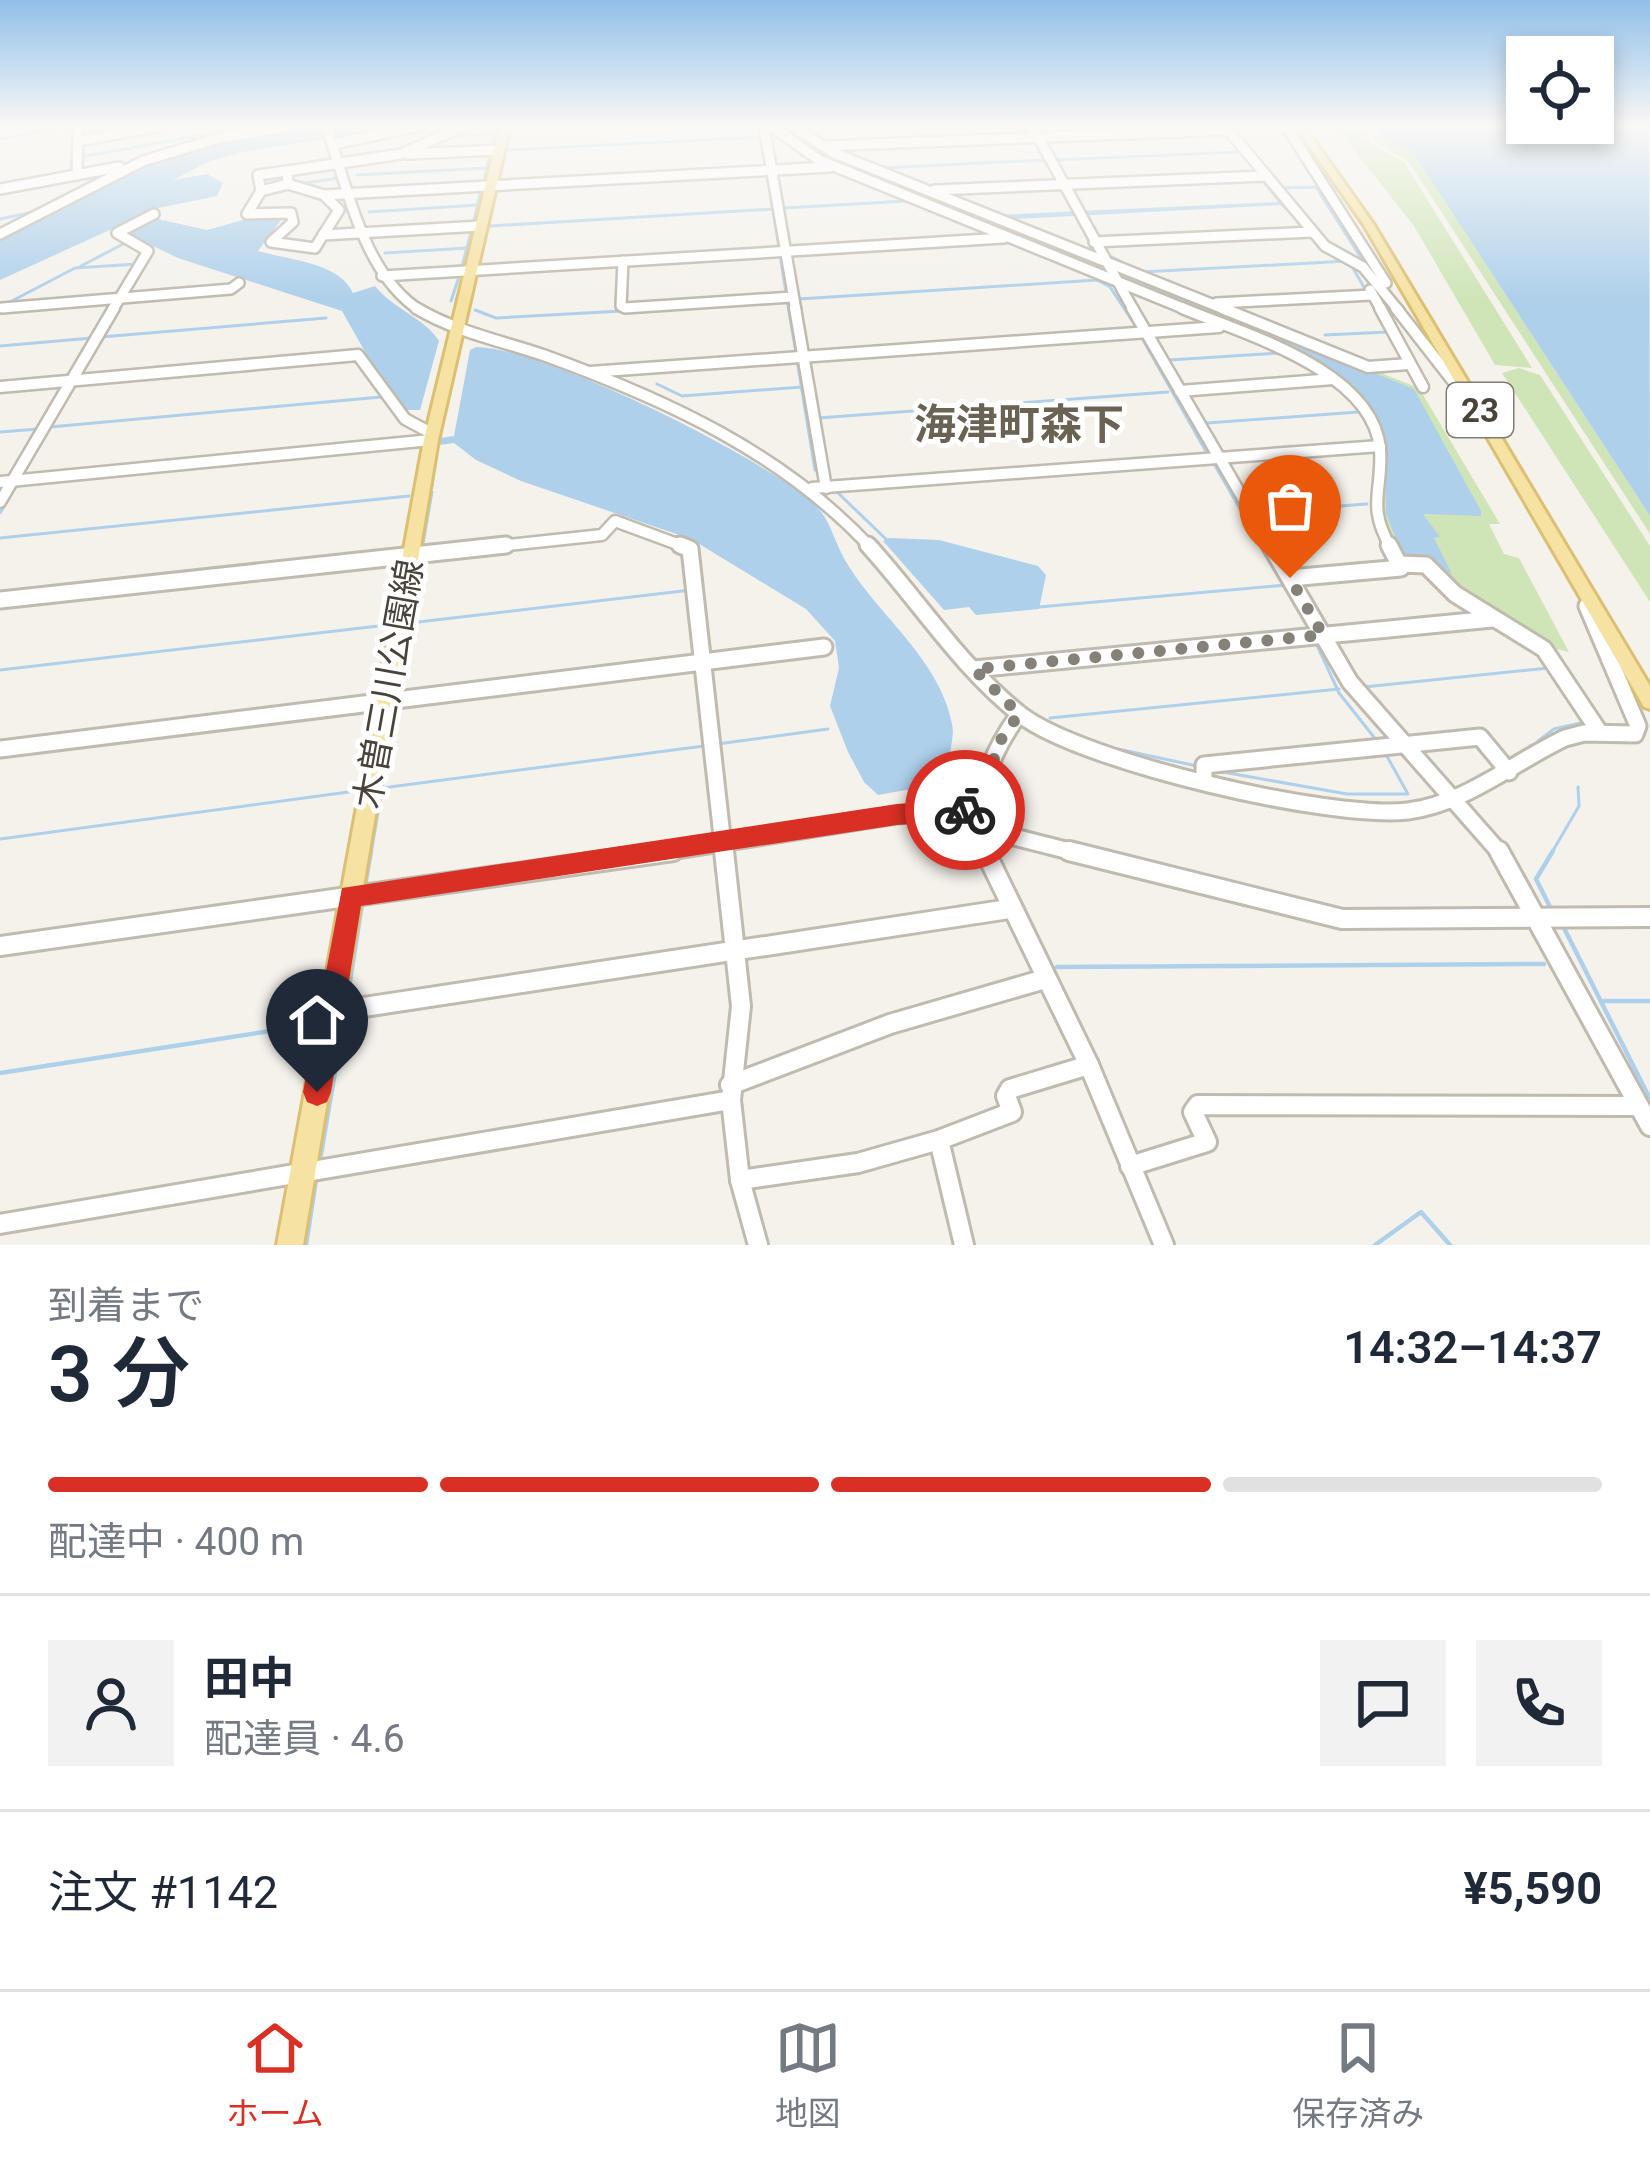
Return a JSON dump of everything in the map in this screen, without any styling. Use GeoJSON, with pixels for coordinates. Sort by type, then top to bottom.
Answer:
{"type":"FeatureCollection","features":[{"type":"Feature","properties":{"kind":"main road","name":"23"},"geometry":{"type":"LineString","coordinates":[[1340,184],[1490,426],[1650,702]]}},
{"type":"Feature","properties":{"kind":"main road","name":"木曽三川公園線"},"geometry":{"type":"LineString","coordinates":[[290,1245],[432,437],[491,186]]}},
{"type":"Feature","properties":{"kind":"street"},"geometry":{"type":"LineString","coordinates":[[0,190],[30,184]]}},
{"type":"Feature","properties":{"kind":"street"},"geometry":{"type":"LineString","coordinates":[[0,232],[95,184]]}},
{"type":"Feature","properties":{"kind":"street"},"geometry":{"type":"LineString","coordinates":[[260,184],[261,191],[247,214],[285,211],[293,220],[271,242],[315,248],[339,211],[324,195]]}},
{"type":"Feature","properties":{"kind":"street"},"geometry":{"type":"LineString","coordinates":[[288,184],[324,195],[526,184]]}},
{"type":"Feature","properties":{"kind":"street"},"geometry":{"type":"LineString","coordinates":[[261,191],[288,184]]}},
{"type":"Feature","properties":{"kind":"street"},"geometry":{"type":"LineString","coordinates":[[350,184],[382,276],[410,305],[590,372],[741,442],[819,488],[974,669],[1019,714],[1066,742],[1204,779],[1356,810],[1404,812],[1457,798],[1545,747],[1584,733],[1635,734],[1650,745]]}},
{"type":"Feature","properties":{"kind":"street"},"geometry":{"type":"LineString","coordinates":[[773,184],[803,355],[819,488]]}},
{"type":"Feature","properties":{"kind":"street"},"geometry":{"type":"LineString","coordinates":[[878,184],[1289,352],[1333,379],[1364,412],[1380,446],[1374,509],[1401,568],[1292,581]]}},
{"type":"Feature","properties":{"kind":"street"},"geometry":{"type":"LineString","coordinates":[[915,184],[1368,367],[1409,364]]}},
{"type":"Feature","properties":{"kind":"street"},"geometry":{"type":"LineString","coordinates":[[929,190],[1061,184]]}},
{"type":"Feature","properties":{"kind":"street"},"geometry":{"type":"LineString","coordinates":[[1063,184],[1361,698],[1457,798],[1508,862],[1650,1126]]}},
{"type":"Feature","properties":{"kind":"street"},"geometry":{"type":"LineString","coordinates":[[1271,184],[1329,250],[1353,260],[1402,314]]}},
{"type":"Feature","properties":{"kind":"street"},"geometry":{"type":"LineString","coordinates":[[1322,184],[1402,314],[1468,406],[1490,426]]}},
{"type":"Feature","properties":{"kind":"street"},"geometry":{"type":"LineString","coordinates":[[0,502],[6,481],[148,251],[117,233],[154,214]]}},
{"type":"Feature","properties":{"kind":"street"},"geometry":{"type":"LineString","coordinates":[[323,235],[482,226]]}},
{"type":"Feature","properties":{"kind":"street"},"geometry":{"type":"LineString","coordinates":[[1094,242],[1312,232]]}},
{"type":"Feature","properties":{"kind":"street"},"geometry":{"type":"LineString","coordinates":[[382,276],[1009,238]]}},
{"type":"Feature","properties":{"kind":"street"},"geometry":{"type":"LineString","coordinates":[[1353,260],[1424,387]]}},
{"type":"Feature","properties":{"kind":"street"},"geometry":{"type":"LineString","coordinates":[[623,261],[621,306],[625,308],[792,297]]}},
{"type":"Feature","properties":{"kind":"street"},"geometry":{"type":"LineString","coordinates":[[2,308],[231,289],[239,283]]}},
{"type":"Feature","properties":{"kind":"street"},"geometry":{"type":"LineString","coordinates":[[1209,304],[1372,295]]}},
{"type":"Feature","properties":{"kind":"street"},"geometry":{"type":"LineString","coordinates":[[590,372],[1225,326]]}},
{"type":"Feature","properties":{"kind":"street"},"geometry":{"type":"LineString","coordinates":[[0,387],[358,355],[406,418],[432,437]]}},
{"type":"Feature","properties":{"kind":"street"},"geometry":{"type":"LineString","coordinates":[[1180,391],[1333,379]]}},
{"type":"Feature","properties":{"kind":"street"},"geometry":{"type":"LineString","coordinates":[[6,481],[432,437]]}},
{"type":"Feature","properties":{"kind":"street"},"geometry":{"type":"LineString","coordinates":[[819,488],[1380,446]]}},
{"type":"Feature","properties":{"kind":"street"},"geometry":{"type":"LineString","coordinates":[[0,600],[602,535],[615,521],[690,549],[741,1006],[730,1092],[740,1180],[758,1245]]}},
{"type":"Feature","properties":{"kind":"street"},"geometry":{"type":"LineString","coordinates":[[1399,564],[1426,565],[1455,594],[1544,649],[1600,733]]}},
{"type":"Feature","properties":{"kind":"street"},"geometry":{"type":"LineString","coordinates":[[1573,569],[1638,726],[1635,734]]}},
{"type":"Feature","properties":{"kind":"street"},"geometry":{"type":"LineString","coordinates":[[974,669],[1492,619]]}},
{"type":"Feature","properties":{"kind":"street"},"geometry":{"type":"LineString","coordinates":[[0,749],[824,647]]}},
{"type":"Feature","properties":{"kind":"street"},"geometry":{"type":"LineString","coordinates":[[1019,714],[1000,741],[978,818],[1009,908],[1089,1065],[1164,1245]]}},
{"type":"Feature","properties":{"kind":"street"},"geometry":{"type":"LineString","coordinates":[[1204,779],[1204,765],[1480,736],[1509,772]]}},
{"type":"Feature","properties":{"kind":"street"},"geometry":{"type":"LineString","coordinates":[[0,946],[897,814],[978,818],[1342,919],[1650,917]]}},
{"type":"Feature","properties":{"kind":"street"},"geometry":{"type":"LineString","coordinates":[[331,1012],[1009,908]]}},
{"type":"Feature","properties":{"kind":"street"},"geometry":{"type":"LineString","coordinates":[[0,1224],[730,1092],[890,1024],[1045,979]]}},
{"type":"Feature","properties":{"kind":"street"},"geometry":{"type":"LineString","coordinates":[[740,1180],[859,1163],[939,1140],[1012,1112],[1006,1096],[1010,1089],[1089,1065]]}},
{"type":"Feature","properties":{"kind":"street"},"geometry":{"type":"LineString","coordinates":[[1130,1166],[1207,1142],[1192,1112],[1198,1105],[1640,1106]]}},
{"type":"Feature","properties":{"kind":"street"},"geometry":{"type":"LineString","coordinates":[[939,1140],[964,1245]]}},
{"type":"Feature","properties":{"kind":"green space"},"geometry":{"type":"Polygon","coordinates":[[[1381,184],[1418,184],[1532,368],[1495,365],[1414,226],[1381,184]]]}},
{"type":"Feature","properties":{"kind":"green space"},"geometry":{"type":"Polygon","coordinates":[[[1423,184],[1434,184],[1650,516],[1650,534],[1423,184]]]}},
{"type":"Feature","properties":{"kind":"green space"},"geometry":{"type":"Polygon","coordinates":[[[1193,299],[1419,388],[1500,524],[1489,524],[1504,554],[1519,558],[1569,652],[1532,643],[1441,575],[1401,560],[1381,507],[1382,445],[1343,385],[1193,299]]]}},
{"type":"Feature","properties":{"kind":"green space"},"geometry":{"type":"Polygon","coordinates":[[[1519,368],[1540,375],[1650,546],[1650,602],[1502,373],[1519,368]]]}},
{"type":"Feature","properties":{"kind":"water"},"geometry":{"type":"Polygon","coordinates":[[[106,184],[222,184],[217,196],[158,208],[0,280],[0,238],[106,184]]]}},
{"type":"Feature","properties":{"kind":"water"},"geometry":{"type":"Polygon","coordinates":[[[886,184],[905,184],[991,219],[997,215],[1278,202],[1264,184],[1268,184],[1306,230],[1280,205],[995,220],[1414,389],[1481,511],[1481,516],[1423,514],[1440,537],[1434,538],[1452,574],[1403,557],[1386,513],[1385,439],[1362,399],[1326,369],[886,184]]]}},
{"type":"Feature","properties":{"kind":"water"},"geometry":{"type":"Polygon","coordinates":[[[1434,184],[1649,184],[1650,516],[1434,184]]]}},
{"type":"Feature","properties":{"kind":"water"},"geometry":{"type":"Polygon","coordinates":[[[254,217],[281,220],[258,251],[325,268],[353,293],[375,286],[433,333],[439,341],[420,410],[407,410],[377,373],[342,311],[178,258],[124,232],[153,218],[207,230],[254,217]]]}},
{"type":"Feature","properties":{"kind":"water"},"geometry":{"type":"Polygon","coordinates":[[[470,350],[508,352],[599,384],[748,459],[813,503],[861,584],[935,679],[952,724],[951,766],[966,800],[906,790],[878,795],[864,782],[830,706],[839,668],[835,641],[806,609],[691,539],[521,481],[476,460],[454,443],[439,445],[440,438],[454,436],[470,350]]]}},
{"type":"Feature","properties":{"kind":"water"},"geometry":{"type":"Polygon","coordinates":[[[939,540],[1038,566],[1046,575],[1039,609],[976,615],[969,607],[944,610],[883,541],[939,540]]]}},
{"type":"Feature","properties":{"kind":"waterway"},"geometry":{"type":"LineString","coordinates":[[769,184],[773,209]]}},
{"type":"Feature","properties":{"kind":"waterway"},"geometry":{"type":"LineString","coordinates":[[1280,188],[1316,187],[1363,261]]}},
{"type":"Feature","properties":{"kind":"waterway"},"geometry":{"type":"LineString","coordinates":[[477,205],[481,189]]}},
{"type":"Feature","properties":{"kind":"waterway"},"geometry":{"type":"LineString","coordinates":[[784,208],[907,201]]}},
{"type":"Feature","properties":{"kind":"waterway"},"geometry":{"type":"LineString","coordinates":[[369,212],[477,205]]}},
{"type":"Feature","properties":{"kind":"waterway"},"geometry":{"type":"LineString","coordinates":[[474,221],[477,205]]}},
{"type":"Feature","properties":{"kind":"waterway"},"geometry":{"type":"LineString","coordinates":[[490,226],[773,209]]}},
{"type":"Feature","properties":{"kind":"waterway"},"geometry":{"type":"LineString","coordinates":[[773,209],[779,247]]}},
{"type":"Feature","properties":{"kind":"waterway"},"geometry":{"type":"LineString","coordinates":[[0,219],[33,212]]}},
{"type":"Feature","properties":{"kind":"waterway"},"geometry":{"type":"LineString","coordinates":[[467,248],[472,229]]}},
{"type":"Feature","properties":{"kind":"waterway"},"geometry":{"type":"LineString","coordinates":[[81,266],[125,243]]}},
{"type":"Feature","properties":{"kind":"waterway"},"geometry":{"type":"LineString","coordinates":[[385,253],[467,248]]}},
{"type":"Feature","properties":{"kind":"waterway"},"geometry":{"type":"LineString","coordinates":[[462,266],[467,248]]}},
{"type":"Feature","properties":{"kind":"waterway"},"geometry":{"type":"LineString","coordinates":[[780,255],[786,293]]}},
{"type":"Feature","properties":{"kind":"waterway"},"geometry":{"type":"LineString","coordinates":[[1112,257],[1133,268]]}},
{"type":"Feature","properties":{"kind":"waterway"},"geometry":{"type":"LineString","coordinates":[[1142,272],[1348,261]]}},
{"type":"Feature","properties":{"kind":"waterway"},"geometry":{"type":"LineString","coordinates":[[6,304],[75,268],[137,264]]}},
{"type":"Feature","properties":{"kind":"waterway"},"geometry":{"type":"LineString","coordinates":[[1353,268],[1366,291]]}},
{"type":"Feature","properties":{"kind":"waterway"},"geometry":{"type":"LineString","coordinates":[[127,295],[140,272]]}},
{"type":"Feature","properties":{"kind":"waterway"},"geometry":{"type":"LineString","coordinates":[[451,301],[460,274]]}},
{"type":"Feature","properties":{"kind":"waterway"},"geometry":{"type":"LineString","coordinates":[[799,299],[1097,280],[1110,287],[1137,328]]}},
{"type":"Feature","properties":{"kind":"waterway"},"geometry":{"type":"LineString","coordinates":[[787,300],[796,353]]}},
{"type":"Feature","properties":{"kind":"waterway"},"geometry":{"type":"LineString","coordinates":[[475,310],[496,318],[622,311]]}},
{"type":"Feature","properties":{"kind":"waterway"},"geometry":{"type":"LineString","coordinates":[[101,337],[326,318]]}},
{"type":"Feature","properties":{"kind":"waterway"},"geometry":{"type":"LineString","coordinates":[[1325,335],[1388,332]]}},
{"type":"Feature","properties":{"kind":"waterway"},"geometry":{"type":"LineString","coordinates":[[0,346],[92,338]]}},
{"type":"Feature","properties":{"kind":"waterway"},"geometry":{"type":"LineString","coordinates":[[1142,338],[1208,455]]}},
{"type":"Feature","properties":{"kind":"waterway"},"geometry":{"type":"LineString","coordinates":[[1169,360],[1279,353]]}},
{"type":"Feature","properties":{"kind":"waterway"},"geometry":{"type":"LineString","coordinates":[[797,360],[801,387]]}},
{"type":"Feature","properties":{"kind":"waterway"},"geometry":{"type":"LineString","coordinates":[[657,384],[682,396],[801,387]]}},
{"type":"Feature","properties":{"kind":"waterway"},"geometry":{"type":"LineString","coordinates":[[801,387],[815,470]]}},
{"type":"Feature","properties":{"kind":"waterway"},"geometry":{"type":"LineString","coordinates":[[818,418],[1168,392]]}},
{"type":"Feature","properties":{"kind":"waterway"},"geometry":{"type":"LineString","coordinates":[[50,427],[381,397]]}},
{"type":"Feature","properties":{"kind":"waterway"},"geometry":{"type":"LineString","coordinates":[[1207,423],[1358,412]]}},
{"type":"Feature","properties":{"kind":"waterway"},"geometry":{"type":"LineString","coordinates":[[50,427],[54,421]]}},
{"type":"Feature","properties":{"kind":"waterway"},"geometry":{"type":"LineString","coordinates":[[22,475],[50,427]]}},
{"type":"Feature","properties":{"kind":"waterway"},"geometry":{"type":"LineString","coordinates":[[0,432],[38,429]]}},
{"type":"Feature","properties":{"kind":"waterway"},"geometry":{"type":"LineString","coordinates":[[432,486],[437,451]]}},
{"type":"Feature","properties":{"kind":"waterway"},"geometry":{"type":"LineString","coordinates":[[1213,462],[1284,585]]}},
{"type":"Feature","properties":{"kind":"waterway"},"geometry":{"type":"LineString","coordinates":[[0,513],[16,486]]}},
{"type":"Feature","properties":{"kind":"waterway"},"geometry":{"type":"LineString","coordinates":[[836,491],[889,542]]}},
{"type":"Feature","properties":{"kind":"waterway"},"geometry":{"type":"LineString","coordinates":[[422,549],[432,492]]}},
{"type":"Feature","properties":{"kind":"waterway"},"geometry":{"type":"LineString","coordinates":[[0,538],[409,496]]}},
{"type":"Feature","properties":{"kind":"waterway"},"geometry":{"type":"LineString","coordinates":[[1258,512],[1367,504]]}},
{"type":"Feature","properties":{"kind":"waterway"},"geometry":{"type":"LineString","coordinates":[[398,692],[420,559]]}},
{"type":"Feature","properties":{"kind":"waterway"},"geometry":{"type":"LineString","coordinates":[[1403,574],[1424,572]]}},
{"type":"Feature","properties":{"kind":"waterway"},"geometry":{"type":"LineString","coordinates":[[1039,607],[1284,585]]}},
{"type":"Feature","properties":{"kind":"waterway"},"geometry":{"type":"LineString","coordinates":[[1284,585],[1310,630]]}},
{"type":"Feature","properties":{"kind":"waterway"},"geometry":{"type":"LineString","coordinates":[[702,588],[711,655]]}},
{"type":"Feature","properties":{"kind":"waterway"},"geometry":{"type":"LineString","coordinates":[[410,623],[691,590]]}},
{"type":"Feature","properties":{"kind":"waterway"},"geometry":{"type":"LineString","coordinates":[[0,670],[387,625]]}},
{"type":"Feature","properties":{"kind":"waterway"},"geometry":{"type":"LineString","coordinates":[[1316,643],[1337,689]]}},
{"type":"Feature","properties":{"kind":"waterway"},"geometry":{"type":"LineString","coordinates":[[1364,687],[1549,668]]}},
{"type":"Feature","properties":{"kind":"waterway"},"geometry":{"type":"LineString","coordinates":[[1050,718],[1337,689]]}},
{"type":"Feature","properties":{"kind":"waterway"},"geometry":{"type":"LineString","coordinates":[[1337,689],[1377,741]]}},
{"type":"Feature","properties":{"kind":"waterway"},"geometry":{"type":"LineString","coordinates":[[382,788],[396,706]]}},
{"type":"Feature","properties":{"kind":"waterway"},"geometry":{"type":"LineString","coordinates":[[1538,741],[1554,729],[1585,722]]}},
{"type":"Feature","properties":{"kind":"waterway"},"geometry":{"type":"LineString","coordinates":[[717,744],[828,729]]}},
{"type":"Feature","properties":{"kind":"waterway"},"geometry":{"type":"LineString","coordinates":[[1508,760],[1532,745]]}},
{"type":"Feature","properties":{"kind":"waterway"},"geometry":{"type":"LineString","coordinates":[[382,788],[704,746]]}},
{"type":"Feature","properties":{"kind":"waterway"},"geometry":{"type":"LineString","coordinates":[[1118,749],[1197,766]]}},
{"type":"Feature","properties":{"kind":"waterway"},"geometry":{"type":"LineString","coordinates":[[1217,771],[1347,794],[1408,794],[1384,751]]}},
{"type":"Feature","properties":{"kind":"waterway"},"geometry":{"type":"LineString","coordinates":[[1469,783],[1488,772]]}},
{"type":"Feature","properties":{"kind":"waterway"},"geometry":{"type":"LineString","coordinates":[[1551,854],[1579,806],[1578,787]]}},
{"type":"Feature","properties":{"kind":"waterway"},"geometry":{"type":"LineString","coordinates":[[371,854],[382,788]]}},
{"type":"Feature","properties":{"kind":"waterway"},"geometry":{"type":"LineString","coordinates":[[0,839],[356,791]]}},
{"type":"Feature","properties":{"kind":"waterway"},"geometry":{"type":"LineString","coordinates":[[365,886],[371,851]]}},
{"type":"Feature","properties":{"kind":"waterway"},"geometry":{"type":"LineString","coordinates":[[1551,909],[1536,879],[1553,851]]}},
{"type":"Feature","properties":{"kind":"waterway"},"geometry":{"type":"LineString","coordinates":[[347,1001],[362,904]]}},
{"type":"Feature","properties":{"kind":"waterway"},"geometry":{"type":"LineString","coordinates":[[1564,928],[1649,1097]]}},
{"type":"Feature","properties":{"kind":"waterway"},"geometry":{"type":"LineString","coordinates":[[1057,967],[1544,964]]}},
{"type":"Feature","properties":{"kind":"waterway"},"geometry":{"type":"LineString","coordinates":[[344,1020],[472,1000]]}},
{"type":"Feature","properties":{"kind":"waterway"},"geometry":{"type":"LineString","coordinates":[[1604,1001],[1650,1001]]}},
{"type":"Feature","properties":{"kind":"waterway"},"geometry":{"type":"LineString","coordinates":[[320,1160],[344,1020]]}},
{"type":"Feature","properties":{"kind":"waterway"},"geometry":{"type":"LineString","coordinates":[[0,1073],[315,1024]]}},
{"type":"Feature","properties":{"kind":"waterway"},"geometry":{"type":"LineString","coordinates":[[306,1245],[316,1180]]}},
{"type":"Feature","properties":{"kind":"waterway"},"geometry":{"type":"LineString","coordinates":[[1375,1245],[1421,1212],[1450,1245]]}},
{"type":"Feature","properties":{"kind":"way so far"},"geometry":{"type":"LineString","coordinates":[[965,810],[977,809],[1007,725],[1019,714],[974,669],[1323,635],[1290,578]]}},
{"type":"Feature","properties":{"kind":"district","name":"海津町森下"},"geometry":{"type":"Point","coordinates":[1019,424]}},
{"type":"Feature","properties":{"kind":"route"},"geometry":{"type":"LineString","coordinates":[[317,1092],[351,896],[832,828],[897,814],[965,810]]}}]}
